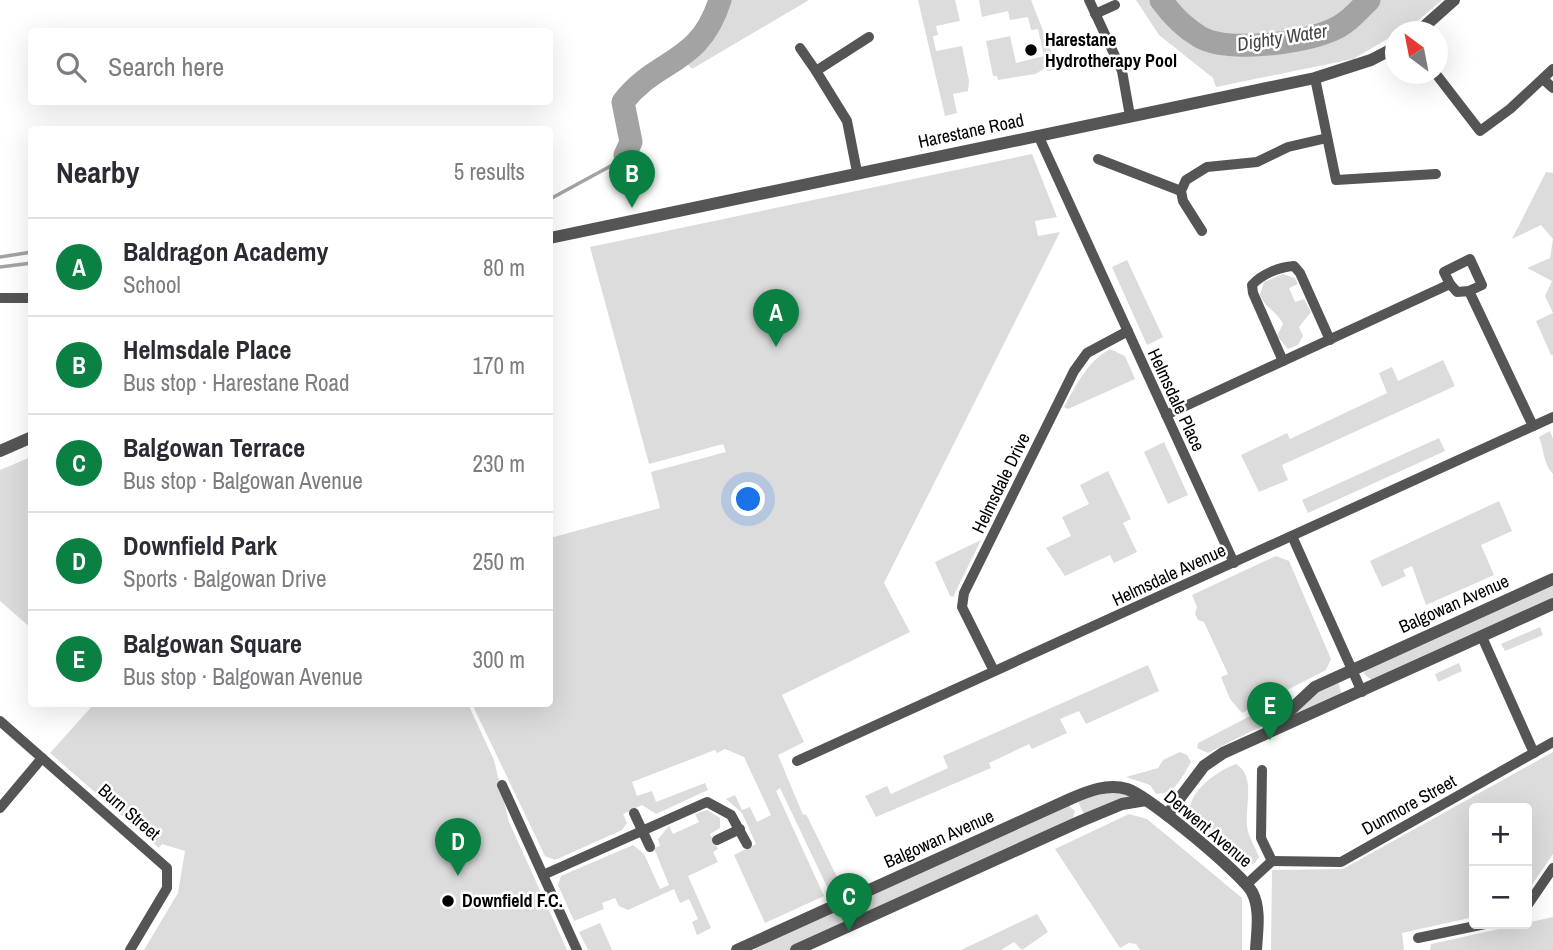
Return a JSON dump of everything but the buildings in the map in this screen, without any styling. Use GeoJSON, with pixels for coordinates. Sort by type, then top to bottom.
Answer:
{"type":"FeatureCollection","features":[{"type":"Feature","properties":{"kind":"street"},"geometry":{"type":"LineString","coordinates":[[1089,0],[1122,71],[1130,116]]}},
{"type":"Feature","properties":{"kind":"street"},"geometry":{"type":"LineString","coordinates":[[1430,21],[1454,0]]}},
{"type":"Feature","properties":{"kind":"street"},"geometry":{"type":"LineString","coordinates":[[1095,14],[1115,5]]}},
{"type":"Feature","properties":{"kind":"street"},"geometry":{"type":"LineString","coordinates":[[816,71],[869,37]]}},
{"type":"Feature","properties":{"kind":"street"},"geometry":{"type":"LineString","coordinates":[[800,48],[847,121],[857,172]]}},
{"type":"Feature","properties":{"kind":"street","name":"Harestane Road"},"geometry":{"type":"LineString","coordinates":[[553,237],[1315,78],[1371,60],[1385,52]]}},
{"type":"Feature","properties":{"kind":"street"},"geometry":{"type":"LineString","coordinates":[[1444,84],[1480,131],[1544,80],[1553,69]]}},
{"type":"Feature","properties":{"kind":"street"},"geometry":{"type":"LineString","coordinates":[[1315,78],[1336,180],[1436,174]]}},
{"type":"Feature","properties":{"kind":"street"},"geometry":{"type":"LineString","coordinates":[[1544,80],[1553,88]]}},
{"type":"Feature","properties":{"kind":"street","name":"Helmsdale Place"},"geometry":{"type":"LineString","coordinates":[[1038,135],[1234,563]]}},
{"type":"Feature","properties":{"kind":"street"},"geometry":{"type":"LineString","coordinates":[[1202,231],[1183,201],[1181,191],[1186,180],[1207,167],[1256,162],[1288,147],[1327,138]]}},
{"type":"Feature","properties":{"kind":"street"},"geometry":{"type":"LineString","coordinates":[[1098,159],[1181,191]]}},
{"type":"Feature","properties":{"kind":"street"},"geometry":{"type":"LineString","coordinates":[[1470,259],[1482,285],[1469,291],[1457,292],[1450,284],[1444,272],[1470,259]]}},
{"type":"Feature","properties":{"kind":"street"},"geometry":{"type":"LineString","coordinates":[[1283,361],[1253,293],[1252,285],[1267,274],[1294,266],[1300,273],[1330,340]]}},
{"type":"Feature","properties":{"kind":"street"},"geometry":{"type":"LineString","coordinates":[[1166,415],[1450,284]]}},
{"type":"Feature","properties":{"kind":"street"},"geometry":{"type":"LineString","coordinates":[[1469,291],[1533,426]]}},
{"type":"Feature","properties":{"kind":"street"},"geometry":{"type":"LineString","coordinates":[[0,298],[28,298]]}},
{"type":"Feature","properties":{"kind":"street","name":"Helmsdale Drive"},"geometry":{"type":"LineString","coordinates":[[994,671],[962,607],[964,593],[1074,371],[1087,353],[1128,331]]}},
{"type":"Feature","properties":{"kind":"street","name":"Helmsdale Avenue"},"geometry":{"type":"LineString","coordinates":[[797,761],[1553,417]]}},
{"type":"Feature","properties":{"kind":"street"},"geometry":{"type":"LineString","coordinates":[[0,451],[28,439]]}},
{"type":"Feature","properties":{"kind":"street"},"geometry":{"type":"LineString","coordinates":[[1293,536],[1362,692]]}},
{"type":"Feature","properties":{"kind":"street","name":"Balgowan Avenue"},"geometry":{"type":"LineString","coordinates":[[1266,732],[1315,687],[1553,579]]}},
{"type":"Feature","properties":{"kind":"street","name":"Balgowan Avenue"},"geometry":{"type":"LineString","coordinates":[[1167,815],[1204,766],[1223,753],[1553,604]]}},
{"type":"Feature","properties":{"kind":"street"},"geometry":{"type":"LineString","coordinates":[[1482,637],[1534,753]]}},
{"type":"Feature","properties":{"kind":"street","name":"Burn Street"},"geometry":{"type":"LineString","coordinates":[[0,721],[167,868],[167,888],[130,950]]}},
{"type":"Feature","properties":{"kind":"street","name":"Dunmore Street"},"geometry":{"type":"LineString","coordinates":[[1272,861],[1341,862],[1553,742]]}},
{"type":"Feature","properties":{"kind":"street"},"geometry":{"type":"LineString","coordinates":[[0,808],[42,758]]}},
{"type":"Feature","properties":{"kind":"street","name":"Derwent Avenue"},"geometry":{"type":"LineString","coordinates":[[1247,884],[1272,861],[1261,838],[1262,770]]}},
{"type":"Feature","properties":{"kind":"street"},"geometry":{"type":"LineString","coordinates":[[502,785],[577,950]]}},
{"type":"Feature","properties":{"kind":"street","name":"Balgowan Avenue"},"geometry":{"type":"LineString","coordinates":[[743,949],[1070,799],[1107,787],[1128,789],[1146,800]]}},
{"type":"Feature","properties":{"kind":"street"},"geometry":{"type":"LineString","coordinates":[[1070,799],[1078,807],[1081,821]]}},
{"type":"Feature","properties":{"kind":"street"},"geometry":{"type":"LineString","coordinates":[[796,950],[1081,821],[1122,804],[1146,800]]}},
{"type":"Feature","properties":{"kind":"street","name":"Derwent Avenue"},"geometry":{"type":"LineString","coordinates":[[1146,800],[1247,884],[1257,909],[1256,950]]}},
{"type":"Feature","properties":{"kind":"street"},"geometry":{"type":"LineString","coordinates":[[543,875],[707,802],[731,815],[747,844]]}},
{"type":"Feature","properties":{"kind":"street"},"geometry":{"type":"LineString","coordinates":[[634,813],[650,847]]}},
{"type":"Feature","properties":{"kind":"street"},"geometry":{"type":"LineString","coordinates":[[717,840],[740,829]]}},
{"type":"Feature","properties":{"kind":"street"},"geometry":{"type":"LineString","coordinates":[[1532,899],[1553,869]]}},
{"type":"Feature","properties":{"kind":"street"},"geometry":{"type":"LineString","coordinates":[[1418,939],[1469,928]]}},
{"type":"Feature","properties":{"kind":"shaded area"},"geometry":{"type":"Polygon","coordinates":[[[719,0],[809,0],[692,69],[682,58],[701,41],[719,0]]]}},
{"type":"Feature","properties":{"kind":"shaded area"},"geometry":{"type":"Polygon","coordinates":[[[918,0],[955,0],[960,21],[936,26],[938,35],[933,36],[936,51],[962,46],[969,81],[968,91],[953,94],[957,113],[945,116],[918,0]]]}},
{"type":"Feature","properties":{"kind":"shaded area"},"geometry":{"type":"Polygon","coordinates":[[[979,0],[1031,0],[1058,69],[1044,69],[1035,74],[998,80],[997,76],[993,76],[986,41],[1010,36],[1016,63],[1044,56],[1038,29],[1031,30],[1028,17],[1010,20],[1008,11],[982,17],[979,0]]]}},
{"type":"Feature","properties":{"kind":"shaded area"},"geometry":{"type":"Polygon","coordinates":[[[1136,0],[1442,0],[1417,21],[1385,21],[1385,40],[1353,59],[1216,87],[1213,78],[1159,35],[1136,0]]]}},
{"type":"Feature","properties":{"kind":"shaded area"},"geometry":{"type":"Polygon","coordinates":[[[1032,154],[1057,217],[1035,221],[1038,236],[1060,232],[884,583],[910,632],[782,695],[804,742],[778,755],[803,815],[806,814],[840,883],[838,889],[832,892],[828,889],[780,788],[776,791],[824,896],[765,923],[734,855],[756,844],[742,813],[726,799],[735,795],[742,810],[750,807],[757,822],[771,815],[744,757],[725,749],[717,753],[715,750],[632,782],[637,796],[652,791],[656,802],[705,783],[708,790],[656,814],[642,805],[623,814],[627,823],[622,830],[555,860],[545,856],[473,707],[553,707],[553,537],[660,508],[651,472],[726,452],[723,444],[649,464],[590,247],[1032,154]]]}},
{"type":"Feature","properties":{"kind":"shaded area"},"geometry":{"type":"Polygon","coordinates":[[[1546,172],[1553,173],[1553,239],[1541,225],[1512,239],[1546,172]]]}},
{"type":"Feature","properties":{"kind":"shaded area"},"geometry":{"type":"Polygon","coordinates":[[[1553,239],[1553,313],[1545,296],[1552,281],[1527,268],[1550,258],[1553,239]]]}},
{"type":"Feature","properties":{"kind":"shaded area"},"geometry":{"type":"Polygon","coordinates":[[[1127,260],[1163,337],[1147,345],[1112,267],[1127,260]]]}},
{"type":"Feature","properties":{"kind":"shaded area"},"geometry":{"type":"Polygon","coordinates":[[[1283,274],[1295,278],[1298,284],[1289,288],[1295,302],[1304,299],[1311,312],[1299,327],[1303,336],[1298,345],[1288,349],[1277,336],[1283,324],[1260,295],[1264,282],[1283,274]]]}},
{"type":"Feature","properties":{"kind":"shaded area"},"geometry":{"type":"Polygon","coordinates":[[[1553,313],[1553,355],[1551,355],[1536,321],[1553,313]]]}},
{"type":"Feature","properties":{"kind":"shaded area"},"geometry":{"type":"Polygon","coordinates":[[[1110,349],[1125,356],[1135,379],[1068,409],[1064,407],[1088,367],[1110,349]]]}},
{"type":"Feature","properties":{"kind":"shaded area"},"geometry":{"type":"Polygon","coordinates":[[[1443,360],[1455,386],[1282,465],[1288,480],[1259,492],[1241,455],[1287,433],[1290,439],[1387,393],[1379,373],[1392,367],[1398,381],[1443,360]]]}},
{"type":"Feature","properties":{"kind":"shaded area"},"geometry":{"type":"Polygon","coordinates":[[[1550,431],[1553,439],[1553,474],[1545,461],[1539,437],[1550,431]]]}},
{"type":"Feature","properties":{"kind":"shaded area"},"geometry":{"type":"Polygon","coordinates":[[[1439,438],[1445,451],[1308,513],[1302,500],[1439,438]]]}},
{"type":"Feature","properties":{"kind":"shaded area"},"geometry":{"type":"Polygon","coordinates":[[[1164,442],[1188,495],[1168,504],[1144,452],[1164,442]]]}},
{"type":"Feature","properties":{"kind":"shaded area"},"geometry":{"type":"Polygon","coordinates":[[[28,458],[28,625],[0,601],[0,470],[28,458]]]}},
{"type":"Feature","properties":{"kind":"shaded area"},"geometry":{"type":"Polygon","coordinates":[[[1108,471],[1131,519],[1123,523],[1137,552],[1114,563],[1110,555],[1065,576],[1046,548],[1071,536],[1062,517],[1089,504],[1080,485],[1108,471]]]}},
{"type":"Feature","properties":{"kind":"shaded area"},"geometry":{"type":"Polygon","coordinates":[[[1499,501],[1512,531],[1481,545],[1494,575],[1426,605],[1412,566],[1403,570],[1406,576],[1382,587],[1370,561],[1499,501]]]}},
{"type":"Feature","properties":{"kind":"shaded area"},"geometry":{"type":"Polygon","coordinates":[[[981,540],[953,597],[950,596],[935,562],[981,540]]]}},
{"type":"Feature","properties":{"kind":"shaded area"},"geometry":{"type":"Polygon","coordinates":[[[1276,556],[1289,561],[1331,659],[1326,670],[1242,713],[1230,699],[1221,677],[1228,674],[1204,622],[1198,620],[1195,614],[1197,607],[1192,595],[1276,556]]]}},
{"type":"Feature","properties":{"kind":"shaded area"},"geometry":{"type":"Polygon","coordinates":[[[1553,582],[1553,601],[1374,682],[1364,674],[1366,668],[1553,582]]]}},
{"type":"Feature","properties":{"kind":"shaded area"},"geometry":{"type":"Polygon","coordinates":[[[1540,627],[1543,635],[1505,651],[1501,644],[1540,627]]]}},
{"type":"Feature","properties":{"kind":"shaded area"},"geometry":{"type":"Polygon","coordinates":[[[1459,663],[1462,671],[1438,682],[1435,674],[1459,663]]]}},
{"type":"Feature","properties":{"kind":"shaded area"},"geometry":{"type":"Polygon","coordinates":[[[1148,665],[1159,691],[1086,724],[1079,711],[1060,719],[1067,733],[1032,749],[1029,744],[989,763],[991,768],[876,817],[865,796],[887,786],[891,794],[948,768],[943,756],[1148,665]]]}},
{"type":"Feature","properties":{"kind":"shaded area"},"geometry":{"type":"Polygon","coordinates":[[[1334,682],[1339,684],[1342,697],[1287,723],[1310,694],[1334,682]]]}},
{"type":"Feature","properties":{"kind":"shaded area"},"geometry":{"type":"Polygon","coordinates":[[[1289,696],[1292,699],[1262,726],[1208,753],[1197,748],[1198,743],[1289,696]]]}},
{"type":"Feature","properties":{"kind":"shaded area"},"geometry":{"type":"Polygon","coordinates":[[[91,707],[469,707],[494,760],[509,822],[567,950],[144,950],[178,893],[185,851],[162,844],[159,848],[50,753],[91,707]]]}},
{"type":"Feature","properties":{"kind":"shaded area"},"geometry":{"type":"Polygon","coordinates":[[[1180,752],[1187,755],[1191,762],[1177,784],[1168,791],[1156,794],[1150,785],[1126,777],[1158,768],[1163,760],[1180,752]]]}},
{"type":"Feature","properties":{"kind":"shaded area"},"geometry":{"type":"Polygon","coordinates":[[[1553,752],[1553,854],[1532,885],[1532,803],[1469,803],[1469,918],[1402,933],[1404,950],[1271,950],[1272,870],[1343,869],[1553,752]]]}},
{"type":"Feature","properties":{"kind":"shaded area"},"geometry":{"type":"Polygon","coordinates":[[[1236,764],[1242,769],[1248,783],[1247,826],[1259,857],[1255,863],[1244,866],[1190,818],[1192,800],[1197,792],[1219,772],[1236,764]]]}},
{"type":"Feature","properties":{"kind":"shaded area"},"geometry":{"type":"Polygon","coordinates":[[[1113,791],[1131,795],[1130,798],[1084,815],[1077,799],[1113,791]]]}},
{"type":"Feature","properties":{"kind":"shaded area"},"geometry":{"type":"Polygon","coordinates":[[[1067,804],[1075,811],[1072,821],[789,950],[754,950],[756,946],[1067,804]]]}},
{"type":"Feature","properties":{"kind":"shaded area"},"geometry":{"type":"Polygon","coordinates":[[[707,810],[720,818],[720,828],[710,834],[718,849],[713,852],[718,862],[688,876],[711,928],[697,935],[692,922],[698,919],[689,899],[680,903],[674,889],[628,910],[619,906],[615,898],[602,903],[604,909],[574,921],[558,885],[561,876],[633,845],[644,854],[660,889],[669,885],[654,848],[660,846],[658,839],[669,826],[673,834],[699,822],[695,814],[707,810]]]}},
{"type":"Feature","properties":{"kind":"shaded area"},"geometry":{"type":"Polygon","coordinates":[[[1129,814],[1147,819],[1242,898],[1242,950],[1140,950],[1136,944],[1129,943],[1120,948],[1055,849],[1129,814]]]}},
{"type":"Feature","properties":{"kind":"shaded area"},"geometry":{"type":"Polygon","coordinates":[[[1037,914],[1048,932],[1022,950],[1014,942],[1001,950],[961,950],[1037,914]]]}},
{"type":"Feature","properties":{"kind":"shaded area"},"geometry":{"type":"Polygon","coordinates":[[[1553,917],[1553,950],[1430,950],[1431,944],[1499,929],[1532,929],[1532,922],[1553,917]]]}},
{"type":"Feature","properties":{"kind":"shaded area"},"geometry":{"type":"Polygon","coordinates":[[[600,923],[612,950],[588,950],[579,932],[600,923]]]}},
{"type":"Feature","properties":{"kind":"waterway","name":"Dighty Water"},"geometry":{"type":"LineString","coordinates":[[625,155],[631,142],[623,102],[636,87],[677,59],[701,37],[720,0]]}},
{"type":"Feature","properties":{"kind":"waterway","name":"Dighty Water"},"geometry":{"type":"LineString","coordinates":[[1161,0],[1179,20],[1200,37],[1212,42],[1246,45],[1284,42],[1319,35],[1347,21],[1369,0]]}},
{"type":"Feature","properties":{"kind":"waterway","name":"Dighty Water"},"geometry":{"type":"LineString","coordinates":[[553,197],[618,162],[625,155]]}},
{"type":"Feature","properties":{"kind":"waterway"},"geometry":{"type":"LineString","coordinates":[[0,257],[28,253]]}},
{"type":"Feature","properties":{"kind":"waterway","name":"Dighty Water"},"geometry":{"type":"LineString","coordinates":[[0,267],[28,264]]}},
{"type":"Feature","properties":{"kind":"place","name":"Harestane Hydrotherapy Pool"},"geometry":{"type":"Point","coordinates":[1031,50]}},
{"type":"Feature","properties":{"kind":"place","name":"Helmsdale Place"},"geometry":{"type":"Point","coordinates":[632,208]}},
{"type":"Feature","properties":{"kind":"place","name":"Baldragon Academy"},"geometry":{"type":"Point","coordinates":[776,347]}},
{"type":"Feature","properties":{"kind":"place","name":"Balgowan Square"},"geometry":{"type":"Point","coordinates":[1270,740]}},
{"type":"Feature","properties":{"kind":"place","name":"Downfield Park"},"geometry":{"type":"Point","coordinates":[458,876]}},
{"type":"Feature","properties":{"kind":"place","name":"Downfield F.C."},"geometry":{"type":"Point","coordinates":[448,901]}},
{"type":"Feature","properties":{"kind":"place","name":"Balgowan Terrace"},"geometry":{"type":"Point","coordinates":[849,931]}}]}
